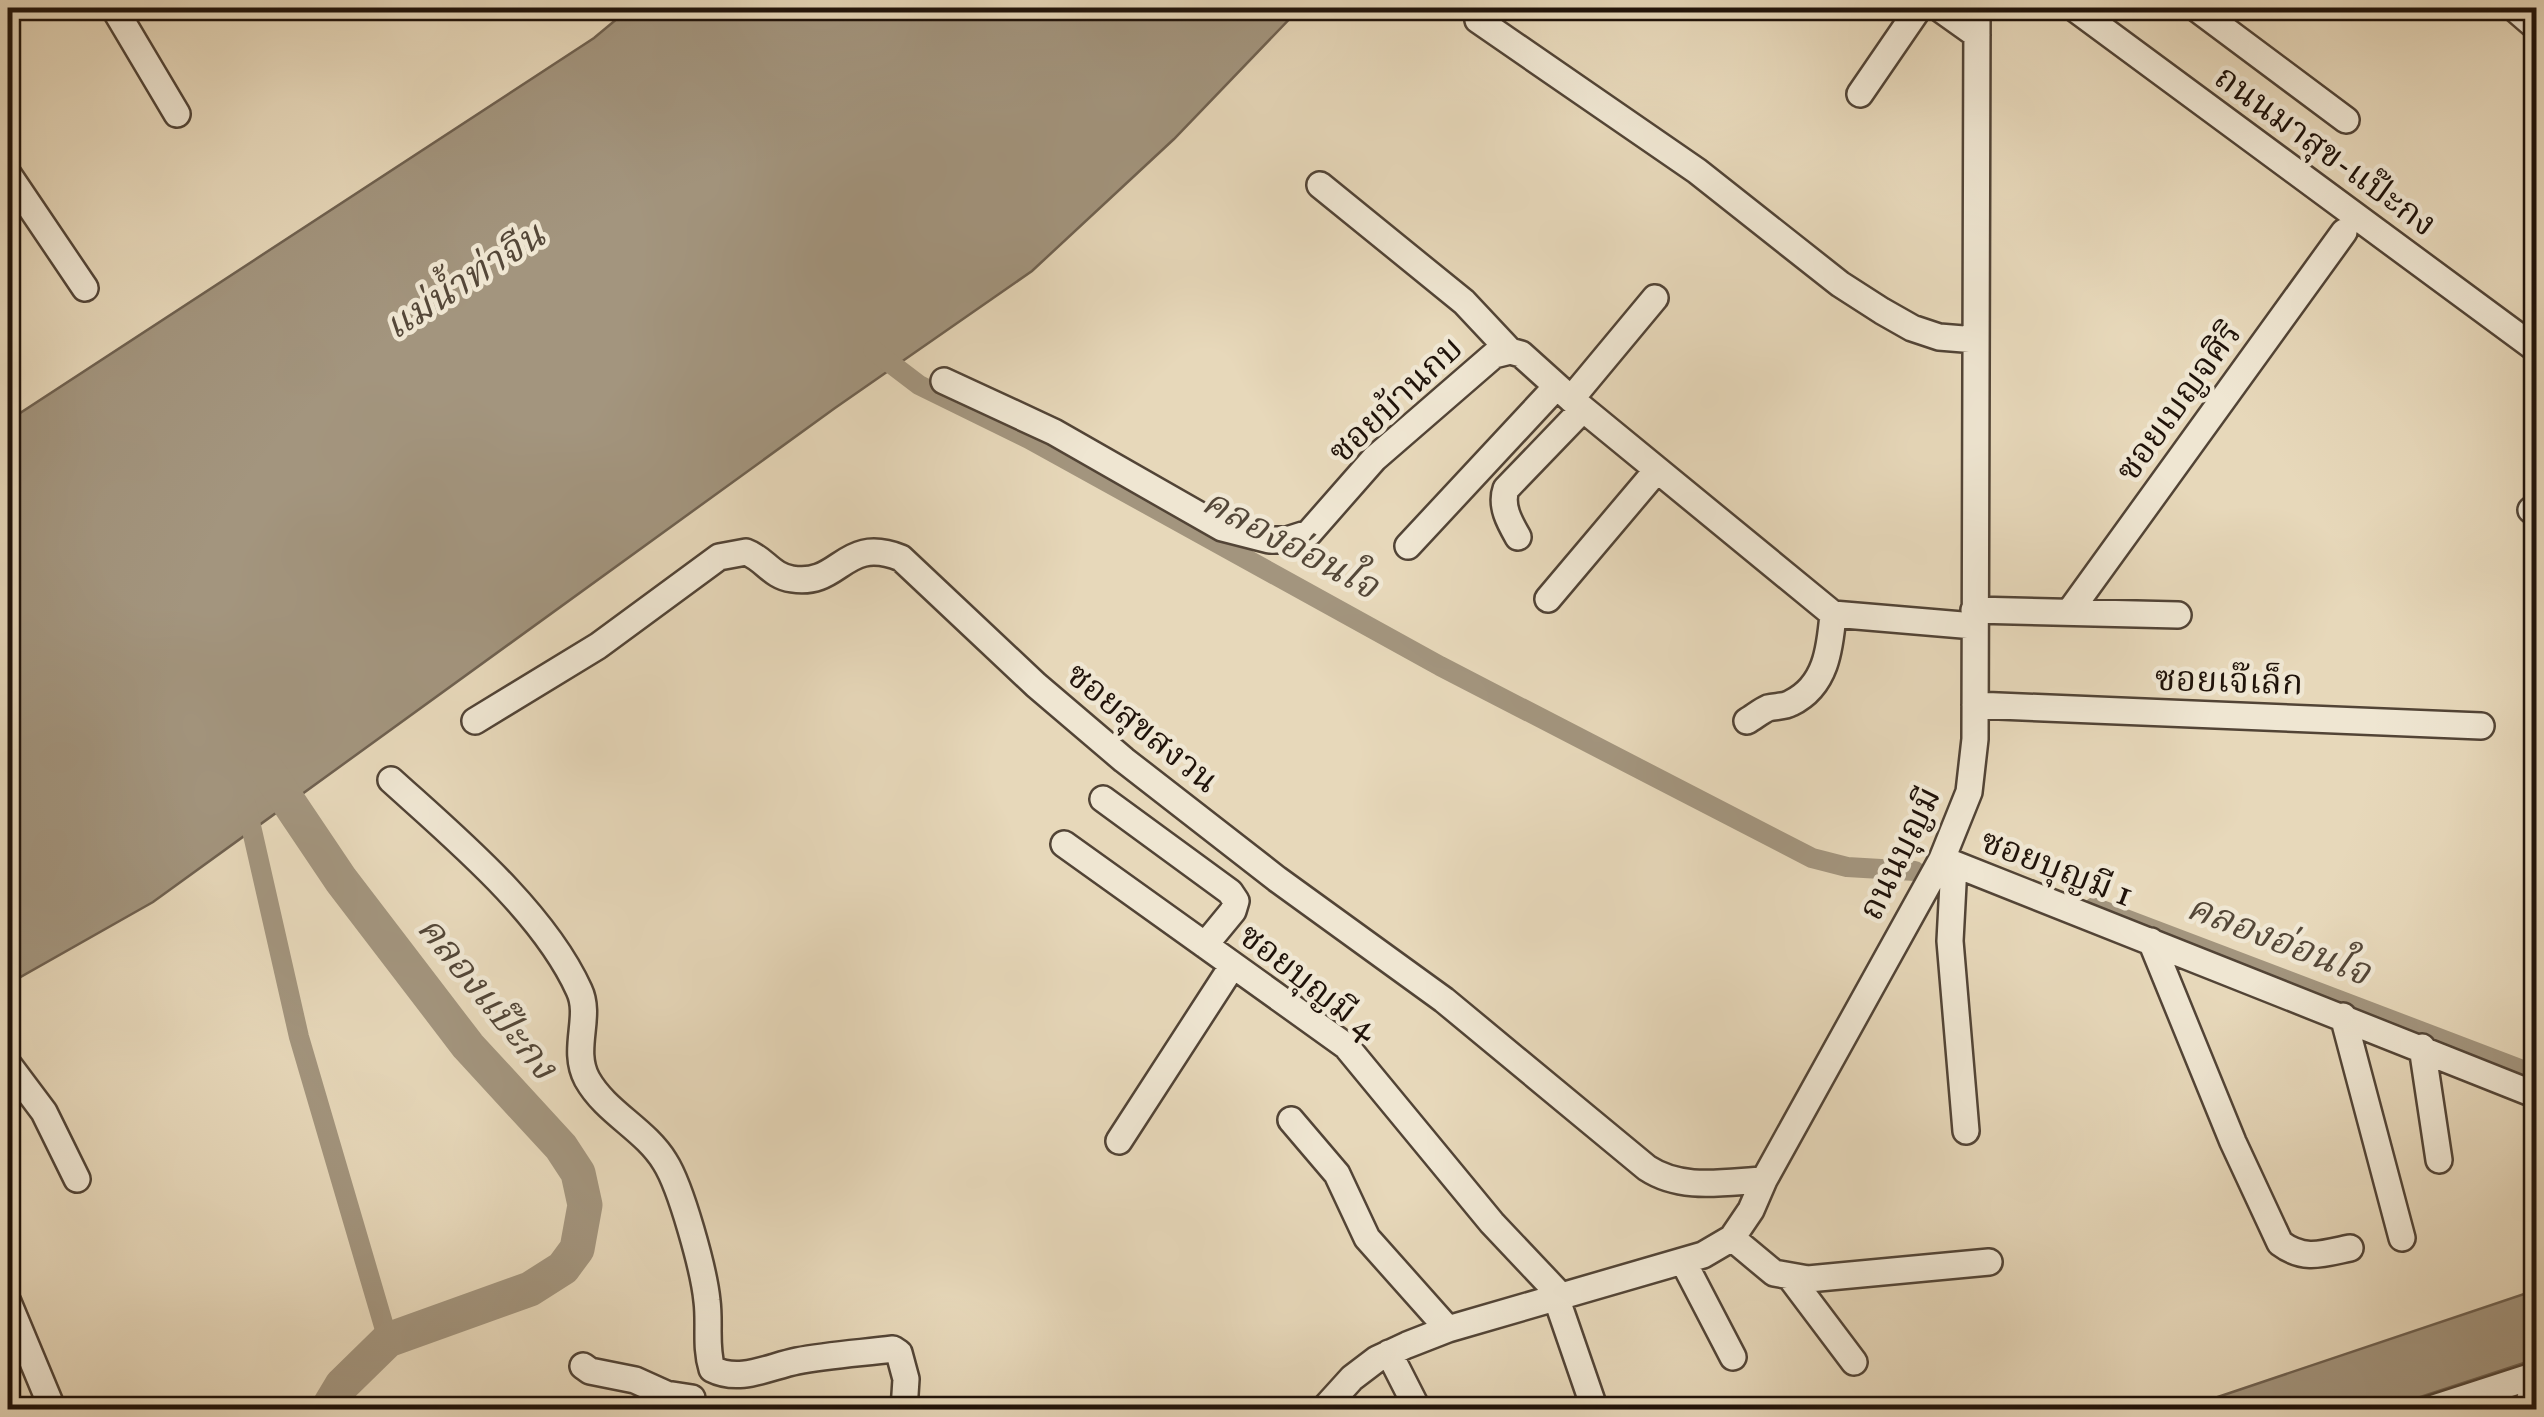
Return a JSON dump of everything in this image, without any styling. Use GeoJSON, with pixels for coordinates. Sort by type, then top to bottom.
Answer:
{"type":"FeatureCollection","features":[{"type":"Feature","properties":{"kind":"street"},"geometry":{"type":"LineString","coordinates":[[114,8],[177,114]]}},
{"type":"Feature","properties":{"kind":"street"},"geometry":{"type":"LineString","coordinates":[[1860,94],[1919,8]]}},
{"type":"Feature","properties":{"kind":"street"},"geometry":{"type":"LineString","coordinates":[[1939,8],[1977,35]]}},
{"type":"Feature","properties":{"kind":"street","name":"ถนนบุญมี"},"geometry":{"type":"LineString","coordinates":[[1732,1238],[1948,862],[1969,792],[1975,739],[1978,8]]}},
{"type":"Feature","properties":{"kind":"street","name":"ถนนมาสุข-แป๊ะกง"},"geometry":{"type":"LineString","coordinates":[[2074,8],[2536,349]]}},
{"type":"Feature","properties":{"kind":"street"},"geometry":{"type":"LineString","coordinates":[[2196,8],[2346,120]]}},
{"type":"Feature","properties":{"kind":"street"},"geometry":{"type":"LineString","coordinates":[[2514,8],[2536,26]]}},
{"type":"Feature","properties":{"kind":"street"},"geometry":{"type":"LineString","coordinates":[[1478,20],[1698,171],[1854,293],[1912,328],[1976,340]]}},
{"type":"Feature","properties":{"kind":"street"},"geometry":{"type":"LineString","coordinates":[[8,174],[85,288]]}},
{"type":"Feature","properties":{"kind":"street"},"geometry":{"type":"LineString","coordinates":[[1320,185],[1464,302],[1510,350]]}},
{"type":"Feature","properties":{"kind":"street","name":"ซอยเบญจศิริ"},"geometry":{"type":"LineString","coordinates":[[2070,612],[2344,232]]}},
{"type":"Feature","properties":{"kind":"street"},"geometry":{"type":"LineString","coordinates":[[1518,538],[1507,517],[1506,489],[1570,398],[1655,298]]}},
{"type":"Feature","properties":{"kind":"street","name":"ซอยบ้านกบ"},"geometry":{"type":"LineString","coordinates":[[944,381],[1054,432],[1222,528],[1269,540],[1286,540],[1309,533],[1374,460],[1494,355],[1510,350],[1521,354],[1832,614]]}},
{"type":"Feature","properties":{"kind":"street"},"geometry":{"type":"LineString","coordinates":[[1408,546],[1570,398]]}},
{"type":"Feature","properties":{"kind":"street"},"geometry":{"type":"LineString","coordinates":[[1548,599],[1657,470]]}},
{"type":"Feature","properties":{"kind":"street","name":"ซอยสุขสงวน"},"geometry":{"type":"LineString","coordinates":[[474,721],[598,646],[719,557],[746,552],[777,576],[808,580],[818,579],[866,550],[881,550],[901,558],[1036,686],[1124,760],[1276,879],[1444,1000],[1646,1168],[1664,1179],[1682,1183],[1764,1180]]}},
{"type":"Feature","properties":{"kind":"street"},"geometry":{"type":"LineString","coordinates":[[1748,720],[1766,709],[1791,703],[1820,676],[1829,653],[1832,614],[1974,618],[2070,612],[2178,616]]}},
{"type":"Feature","properties":{"kind":"street","name":"ซอยเจ๊เล็ก"},"geometry":{"type":"LineString","coordinates":[[1975,705],[2481,726]]}},
{"type":"Feature","properties":{"kind":"street"},"geometry":{"type":"LineString","coordinates":[[391,780],[498,879],[566,964],[583,1001],[579,1042],[585,1075],[602,1101],[630,1122],[668,1165],[695,1246],[708,1302],[708,1356],[712,1370],[709,1393],[690,1404],[635,1380],[590,1371],[583,1366]]}},
{"type":"Feature","properties":{"kind":"street"},"geometry":{"type":"LineString","coordinates":[[1103,798],[1230,892],[1236,902],[1233,912],[1206,945]]}},
{"type":"Feature","properties":{"kind":"street","name":"ซอยบุญมี 4"},"geometry":{"type":"LineString","coordinates":[[1064,844],[1346,1046],[1558,1297]]}},
{"type":"Feature","properties":{"kind":"street"},"geometry":{"type":"LineString","coordinates":[[1948,862],[1950,941],[1966,1132]]}},
{"type":"Feature","properties":{"kind":"street","name":"ซอยบุญมี 1"},"geometry":{"type":"LineString","coordinates":[[1948,862],[2422,1047],[2536,1096]]}},
{"type":"Feature","properties":{"kind":"street"},"geometry":{"type":"LineString","coordinates":[[2150,941],[2233,1142],[2280,1243],[2294,1254],[2308,1257],[2350,1248]]}},
{"type":"Feature","properties":{"kind":"street"},"geometry":{"type":"LineString","coordinates":[[1118,1141],[1234,965]]}},
{"type":"Feature","properties":{"kind":"street"},"geometry":{"type":"LineString","coordinates":[[2343,1016],[2402,1238]]}},
{"type":"Feature","properties":{"kind":"street"},"geometry":{"type":"LineString","coordinates":[[2422,1047],[2439,1160]]}},
{"type":"Feature","properties":{"kind":"street"},"geometry":{"type":"LineString","coordinates":[[12,1080],[44,1112],[77,1179]]}},
{"type":"Feature","properties":{"kind":"street"},"geometry":{"type":"LineString","coordinates":[[1291,1120],[1337,1174],[1367,1238],[1448,1329]]}},
{"type":"Feature","properties":{"kind":"street"},"geometry":{"type":"LineString","coordinates":[[1324,1410],[1352,1378],[1389,1354],[1448,1329],[1683,1261],[1732,1238],[1774,1273],[1808,1280],[1989,1262]]}},
{"type":"Feature","properties":{"kind":"street"},"geometry":{"type":"LineString","coordinates":[[1683,1261],[1733,1358]]}},
{"type":"Feature","properties":{"kind":"street"},"geometry":{"type":"LineString","coordinates":[[1790,1277],[1854,1362]]}},
{"type":"Feature","properties":{"kind":"street"},"geometry":{"type":"LineString","coordinates":[[1558,1297],[1595,1410]]}},
{"type":"Feature","properties":{"kind":"street"},"geometry":{"type":"LineString","coordinates":[[11,1318],[53,1410]]}},
{"type":"Feature","properties":{"kind":"street"},"geometry":{"type":"LineString","coordinates":[[712,1370],[723,1375],[748,1375],[797,1361],[893,1349],[900,1354],[906,1379],[904,1410]]}},
{"type":"Feature","properties":{"kind":"street"},"geometry":{"type":"LineString","coordinates":[[1389,1354],[1418,1410]]}},
{"type":"Feature","properties":{"kind":"street"},"geometry":{"type":"LineString","coordinates":[[2428,1410],[2456,1405],[2536,1375]]}},
{"type":"Feature","properties":{"kind":"street"},"geometry":{"type":"LineString","coordinates":[[2527,1410],[2536,1375]]}},
{"type":"Feature","properties":{"kind":"water","name":"แม่น้ำท่าจีน"},"geometry":{"type":"Polygon","coordinates":[[[630,8],[1300,8],[1174,139],[1032,271],[835,408],[153,902],[8,984],[8,421],[594,38],[630,8]]]}},
{"type":"Feature","properties":{"kind":"water"},"geometry":{"type":"Polygon","coordinates":[[[2536,1290],[2536,1359],[2384,1409],[2182,1409],[2536,1290]]]}},
{"type":"Feature","properties":{"kind":"waterway","name":"คลองอ่อนใจ"},"geometry":{"type":"LineString","coordinates":[[873,350],[919,385],[1029,439],[1440,666],[1812,858],[1847,867],[1915,871]]}},
{"type":"Feature","properties":{"kind":"waterway","name":"คลองแป๊ะกง"},"geometry":{"type":"LineString","coordinates":[[263,764],[341,880],[468,1046],[561,1147],[578,1173],[585,1205],[577,1249],[563,1268],[530,1289],[388,1340],[342,1385],[327,1410]]}},
{"type":"Feature","properties":{"kind":"waterway"},"geometry":{"type":"LineString","coordinates":[[246,804],[299,1037],[388,1340]]}},
{"type":"Feature","properties":{"kind":"waterway","name":"คลองอ่อนใจ"},"geometry":{"type":"LineString","coordinates":[[2094,907],[2536,1075]]}}]}
